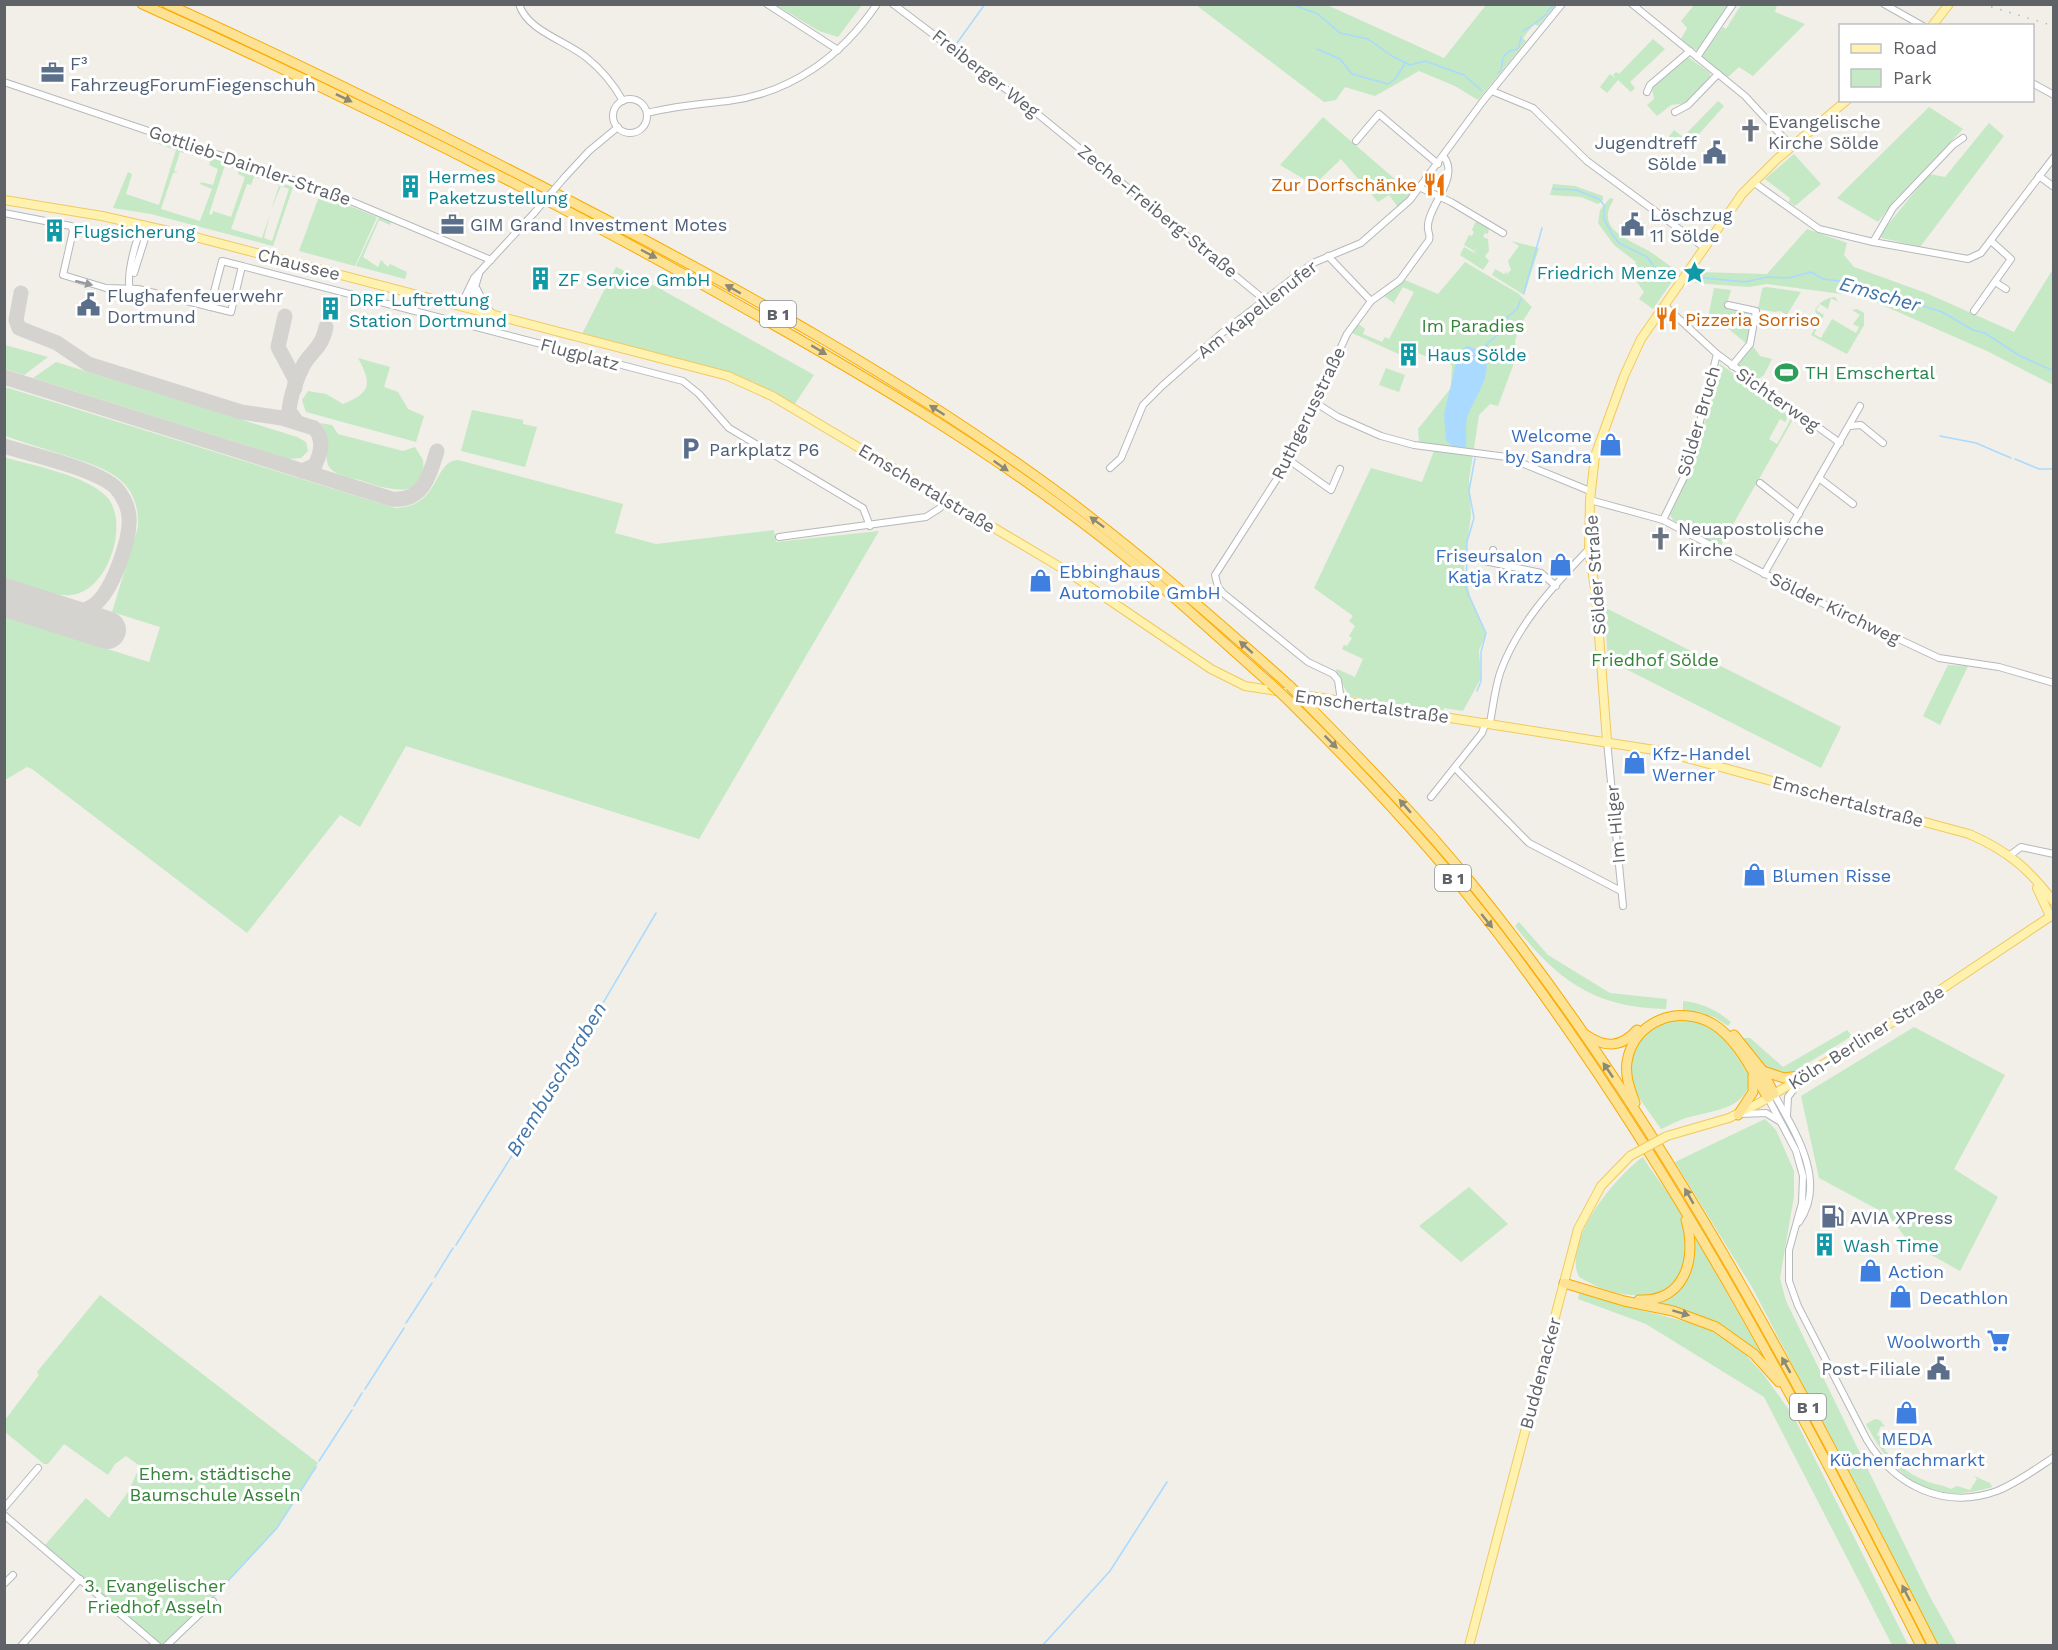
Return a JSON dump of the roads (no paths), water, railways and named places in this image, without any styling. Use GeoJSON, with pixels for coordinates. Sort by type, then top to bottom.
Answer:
{"type":"FeatureCollection","features":[{"type":"Feature","properties":{"kind":"highway","name":"B 1"},"geometry":{"type":"LineString","coordinates":[[142,4],[305,79],[453,152],[642,250],[818,349],[927,416],[1068,513],[1131,561],[1271,684],[1375,788],[1500,937],[1596,1071],[1683,1209],[1789,1393],[1921,1646]]}},
{"type":"Feature","properties":{"kind":"highway","name":"B 1"},"geometry":{"type":"LineString","coordinates":[[168,4],[399,114],[510,170],[726,285],[870,368],[994,448],[1113,534],[1216,620],[1290,686],[1386,784],[1444,850],[1503,923],[1581,1030],[1641,1119],[1675,1173],[1785,1364],[1933,1646]]}},
{"type":"Feature","properties":{"kind":"highway"},"geometry":{"type":"LineString","coordinates":[[1581,1030],[1598,1042],[1617,1045],[1659,1014],[1696,1013],[1714,1019],[1728,1029],[1758,1072],[1771,1096]]}},
{"type":"Feature","properties":{"kind":"highway"},"geometry":{"type":"LineString","coordinates":[[1641,1119],[1628,1082],[1628,1056],[1640,1034],[1661,1018],[1686,1015],[1712,1024],[1730,1039],[1758,1072],[1778,1078],[1807,1075]]}},
{"type":"Feature","properties":{"kind":"highway"},"geometry":{"type":"LineString","coordinates":[[1738,1114],[1753,1091],[1758,1072]]}},
{"type":"Feature","properties":{"kind":"highway"},"geometry":{"type":"LineString","coordinates":[[1564,1280],[1629,1299],[1650,1300],[1664,1294],[1683,1277],[1690,1261],[1691,1239],[1683,1209]]}},
{"type":"Feature","properties":{"kind":"highway"},"geometry":{"type":"LineString","coordinates":[[1564,1280],[1623,1301],[1673,1311],[1716,1327],[1754,1354],[1789,1393]]}},
{"type":"Feature","properties":{"kind":"main road"},"geometry":{"type":"LineString","coordinates":[[1934,24],[1949,4]]}},
{"type":"Feature","properties":{"kind":"main road","name":"Sölder Straße"},"geometry":{"type":"LineString","coordinates":[[1608,741],[1596,595],[1589,549],[1590,495],[1597,450],[1625,373],[1635,348],[1753,182],[1845,102]]}},
{"type":"Feature","properties":{"kind":"main road","name":"Chaussee"},"geometry":{"type":"LineString","coordinates":[[4,200],[144,225],[492,313],[728,376],[758,388],[795,409]]}},
{"type":"Feature","properties":{"kind":"main road","name":"Emschertalstraße"},"geometry":{"type":"LineString","coordinates":[[795,409],[1097,589],[1227,678],[1255,689],[1608,741],[1695,759],[1954,829],[1986,841],[2028,868],[2054,902]]}},
{"type":"Feature","properties":{"kind":"main road"},"geometry":{"type":"LineString","coordinates":[[2021,865],[2038,890],[2052,917]]}},
{"type":"Feature","properties":{"kind":"main road","name":"Köln-Berliner Straße"},"geometry":{"type":"LineString","coordinates":[[1667,1136],[1738,1114],[1771,1096],[1929,999],[2052,917]]}},
{"type":"Feature","properties":{"kind":"main road","name":"Buddenacker"},"geometry":{"type":"LineString","coordinates":[[1469,1646],[1578,1229],[1590,1202],[1611,1174],[1630,1156],[1667,1136]]}},
{"type":"Feature","properties":{"kind":"street"},"geometry":{"type":"LineString","coordinates":[[519,4],[528,21],[588,58],[603,73],[623,101]]}},
{"type":"Feature","properties":{"kind":"street"},"geometry":{"type":"LineString","coordinates":[[767,4],[838,50]]}},
{"type":"Feature","properties":{"kind":"street"},"geometry":{"type":"LineString","coordinates":[[647,113],[683,104],[727,101],[770,91],[806,74],[838,50],[859,29],[877,4]]}},
{"type":"Feature","properties":{"kind":"street","name":"Freiberger Weg"},"geometry":{"type":"LineString","coordinates":[[893,4],[1048,122]]}},
{"type":"Feature","properties":{"kind":"street","name":"Am Kapellenufer"},"geometry":{"type":"LineString","coordinates":[[1110,468],[1121,458],[1139,413],[1148,398],[1222,333],[1313,263],[1369,237],[1421,188],[1492,92],[1562,4]]}},
{"type":"Feature","properties":{"kind":"street"},"geometry":{"type":"LineString","coordinates":[[1632,4],[1756,107],[1792,147]]}},
{"type":"Feature","properties":{"kind":"street"},"geometry":{"type":"LineString","coordinates":[[1641,12],[1647,4]]}},
{"type":"Feature","properties":{"kind":"street"},"geometry":{"type":"LineString","coordinates":[[1697,57],[1733,4]]}},
{"type":"Feature","properties":{"kind":"street"},"geometry":{"type":"LineString","coordinates":[[1884,4],[1920,24]]}},
{"type":"Feature","properties":{"kind":"street"},"geometry":{"type":"LineString","coordinates":[[1647,92],[1650,85],[1690,51]]}},
{"type":"Feature","properties":{"kind":"street"},"geometry":{"type":"LineString","coordinates":[[1676,112],[1688,105],[1718,74]]}},
{"type":"Feature","properties":{"kind":"street","name":"Gottlieb-Daimler-Straße"},"geometry":{"type":"LineString","coordinates":[[4,82],[334,194],[491,260]]}},
{"type":"Feature","properties":{"kind":"street"},"geometry":{"type":"LineString","coordinates":[[2034,85],[2054,95]]}},
{"type":"Feature","properties":{"kind":"street"},"geometry":{"type":"LineString","coordinates":[[1492,92],[1533,108],[1587,162],[1705,248]]}},
{"type":"Feature","properties":{"kind":"street"},"geometry":{"type":"LineString","coordinates":[[623,101],[639,102],[647,113],[645,124],[638,131],[627,133],[618,128],[614,113],[623,101]]}},
{"type":"Feature","properties":{"kind":"street"},"geometry":{"type":"LineString","coordinates":[[1356,141],[1385,108]]}},
{"type":"Feature","properties":{"kind":"street"},"geometry":{"type":"LineString","coordinates":[[1379,114],[1438,164]]}},
{"type":"Feature","properties":{"kind":"street","name":"Zeche-Freiberg-Straße"},"geometry":{"type":"LineString","coordinates":[[1048,122],[1266,301]]}},
{"type":"Feature","properties":{"kind":"street"},"geometry":{"type":"LineString","coordinates":[[465,306],[469,285],[589,151],[618,128]]}},
{"type":"Feature","properties":{"kind":"street"},"geometry":{"type":"LineString","coordinates":[[1873,242],[1893,208],[1953,145],[1963,138]]}},
{"type":"Feature","properties":{"kind":"street","name":"Ruthgerusstraße"},"geometry":{"type":"LineString","coordinates":[[1341,701],[1338,680],[1333,674],[1300,656],[1223,593],[1215,581],[1219,567],[1289,459],[1347,334],[1371,301],[1400,280],[1422,252],[1431,235],[1428,226],[1440,197],[1448,168],[1444,157]]}},
{"type":"Feature","properties":{"kind":"street"},"geometry":{"type":"LineString","coordinates":[[1753,182],[1819,229],[1963,259],[1981,253],[2054,157]]}},
{"type":"Feature","properties":{"kind":"street"},"geometry":{"type":"LineString","coordinates":[[2039,176],[2054,187]]}},
{"type":"Feature","properties":{"kind":"street"},"geometry":{"type":"LineString","coordinates":[[1421,188],[1503,233]]}},
{"type":"Feature","properties":{"kind":"street"},"geometry":{"type":"LineString","coordinates":[[4,213],[71,226],[73,231],[62,273],[65,278],[106,288],[130,289],[231,312],[242,266]]}},
{"type":"Feature","properties":{"kind":"street"},"geometry":{"type":"LineString","coordinates":[[130,289],[127,280],[138,233],[144,225]]}},
{"type":"Feature","properties":{"kind":"street"},"geometry":{"type":"LineString","coordinates":[[1974,311],[2011,259],[1991,241]]}},
{"type":"Feature","properties":{"kind":"street"},"geometry":{"type":"LineString","coordinates":[[1328,256],[1371,301]]}},
{"type":"Feature","properties":{"kind":"street","name":"Flugplatz"},"geometry":{"type":"LineString","coordinates":[[210,307],[222,261],[683,381],[699,394],[718,419],[729,428],[863,507],[870,525]]}},
{"type":"Feature","properties":{"kind":"street"},"geometry":{"type":"LineString","coordinates":[[465,306],[477,287],[479,274]]}},
{"type":"Feature","properties":{"kind":"street"},"geometry":{"type":"LineString","coordinates":[[1995,282],[2006,290]]}},
{"type":"Feature","properties":{"kind":"street"},"geometry":{"type":"LineString","coordinates":[[477,287],[483,302],[492,313]]}},
{"type":"Feature","properties":{"kind":"street"},"geometry":{"type":"LineString","coordinates":[[1728,305],[1756,311],[1750,344],[1732,366]]}},
{"type":"Feature","properties":{"kind":"street","name":"Sölder Bruch"},"geometry":{"type":"LineString","coordinates":[[1663,520],[1688,469],[1717,354],[1665,306]]}},
{"type":"Feature","properties":{"kind":"street","name":"Sichterweg"},"geometry":{"type":"LineString","coordinates":[[1717,354],[1840,442]]}},
{"type":"Feature","properties":{"kind":"street","name":"Sölder Kirchweg"},"geometry":{"type":"LineString","coordinates":[[1316,403],[1345,420],[1381,436],[1414,445],[1507,457],[1590,495],[1663,520],[1764,574],[1939,658],[1999,667],[2054,683]]}},
{"type":"Feature","properties":{"kind":"street"},"geometry":{"type":"LineString","coordinates":[[1764,574],[1860,406]]}},
{"type":"Feature","properties":{"kind":"street"},"geometry":{"type":"LineString","coordinates":[[1849,426],[1861,425],[1883,443]]}},
{"type":"Feature","properties":{"kind":"street"},"geometry":{"type":"LineString","coordinates":[[1289,459],[1331,490],[1340,469]]}},
{"type":"Feature","properties":{"kind":"street"},"geometry":{"type":"LineString","coordinates":[[1819,478],[1853,504]]}},
{"type":"Feature","properties":{"kind":"street"},"geometry":{"type":"LineString","coordinates":[[1760,483],[1799,514]]}},
{"type":"Feature","properties":{"kind":"street"},"geometry":{"type":"LineString","coordinates":[[779,537],[932,516],[946,498]]}},
{"type":"Feature","properties":{"kind":"street"},"geometry":{"type":"LineString","coordinates":[[1431,796],[1488,723],[1498,679],[1510,649],[1529,617],[1589,549]]}},
{"type":"Feature","properties":{"kind":"street"},"geometry":{"type":"LineString","coordinates":[[1491,562],[1493,550]]}},
{"type":"Feature","properties":{"kind":"street"},"geometry":{"type":"LineString","coordinates":[[1480,560],[1541,573],[1556,586]]}},
{"type":"Feature","properties":{"kind":"street","name":"Im Hilger"},"geometry":{"type":"LineString","coordinates":[[1608,741],[1623,906]]}},
{"type":"Feature","properties":{"kind":"street"},"geometry":{"type":"LineString","coordinates":[[1455,768],[1529,843],[1621,891]]}},
{"type":"Feature","properties":{"kind":"street"},"geometry":{"type":"LineString","coordinates":[[2009,856],[2021,847],[2054,854]]}},
{"type":"Feature","properties":{"kind":"street"},"geometry":{"type":"LineString","coordinates":[[1787,1115],[1790,1094],[1807,1075]]}},
{"type":"Feature","properties":{"kind":"street"},"geometry":{"type":"LineString","coordinates":[[1771,1096],[1787,1115],[1802,1148],[1809,1179],[1807,1206],[1797,1225]]}},
{"type":"Feature","properties":{"kind":"street"},"geometry":{"type":"LineString","coordinates":[[1771,1096],[1796,1151],[1803,1176],[1802,1203],[1788,1259],[1793,1294],[1867,1440],[1887,1468],[1901,1480],[1924,1492],[1951,1498],[1969,1498],[2003,1488],[2054,1458]]}},
{"type":"Feature","properties":{"kind":"street"},"geometry":{"type":"LineString","coordinates":[[1738,1114],[1766,1113],[1783,1126]]}},
{"type":"Feature","properties":{"kind":"street"},"geometry":{"type":"LineString","coordinates":[[4,1508],[38,1468]]}},
{"type":"Feature","properties":{"kind":"street"},"geometry":{"type":"LineString","coordinates":[[4,1515],[158,1646]]}},
{"type":"Feature","properties":{"kind":"street"},"geometry":{"type":"LineString","coordinates":[[4,1584],[13,1575]]}},
{"type":"Feature","properties":{"kind":"street"},"geometry":{"type":"LineString","coordinates":[[21,1646],[80,1579]]}},
{"type":"Feature","properties":{"kind":"street"},"geometry":{"type":"LineString","coordinates":[[166,1646],[213,1601]]}},
{"type":"Feature","properties":{"kind":"water"},"geometry":{"type":"Polygon","coordinates":[[[1467,346],[1479,351],[1485,359],[1487,368],[1481,388],[1467,418],[1466,447],[1453,447],[1446,440],[1444,414],[1457,359],[1461,350],[1467,346]]]}},
{"type":"Feature","properties":{"kind":"waterway"},"geometry":{"type":"LineString","coordinates":[[957,43],[985,4]]}},
{"type":"Feature","properties":{"kind":"waterway","name":"Emscher"},"geometry":{"type":"LineString","coordinates":[[1291,4],[1318,14],[1340,33],[1368,39],[1392,56],[1410,65],[1425,61],[1464,75],[1481,90]]}},
{"type":"Feature","properties":{"kind":"waterway"},"geometry":{"type":"LineString","coordinates":[[1547,12],[1555,4]]}},
{"type":"Feature","properties":{"kind":"waterway"},"geometry":{"type":"LineString","coordinates":[[1534,24],[1547,14]]}},
{"type":"Feature","properties":{"kind":"waterway"},"geometry":{"type":"LineString","coordinates":[[1523,31],[1533,25]]}},
{"type":"Feature","properties":{"kind":"waterway"},"geometry":{"type":"LineString","coordinates":[[1519,47],[1521,37]]}},
{"type":"Feature","properties":{"kind":"waterway"},"geometry":{"type":"LineString","coordinates":[[1317,49],[1340,59],[1352,74],[1388,84],[1395,79],[1406,62]]}},
{"type":"Feature","properties":{"kind":"waterway"},"geometry":{"type":"LineString","coordinates":[[1510,51],[1518,49]]}},
{"type":"Feature","properties":{"kind":"waterway"},"geometry":{"type":"LineString","coordinates":[[1504,56],[1509,51]]}},
{"type":"Feature","properties":{"kind":"waterway"},"geometry":{"type":"LineString","coordinates":[[1501,70],[1503,58]]}},
{"type":"Feature","properties":{"kind":"waterway","name":"Emscher"},"geometry":{"type":"LineString","coordinates":[[1553,189],[1576,190],[1599,199],[1604,205],[1604,219],[1619,243],[1647,257],[1658,272],[1675,276]]}},
{"type":"Feature","properties":{"kind":"waterway"},"geometry":{"type":"LineString","coordinates":[[1524,293],[1542,228]]}},
{"type":"Feature","properties":{"kind":"waterway","name":"Emscher"},"geometry":{"type":"LineString","coordinates":[[1695,277],[1745,282],[1767,277],[1788,278],[1811,272],[1823,279],[1848,282],[1942,312],[1973,330],[1985,333],[2020,356],[2054,371]]}},
{"type":"Feature","properties":{"kind":"waterway"},"geometry":{"type":"LineString","coordinates":[[1481,354],[1488,343],[1501,332],[1505,319],[1517,309],[1521,299]]}},
{"type":"Feature","properties":{"kind":"waterway"},"geometry":{"type":"LineString","coordinates":[[1940,436],[1976,443],[2011,458]]}},
{"type":"Feature","properties":{"kind":"waterway"},"geometry":{"type":"LineString","coordinates":[[1475,458],[1469,491],[1474,518],[1467,542],[1466,589],[1486,633],[1481,652],[1481,681],[1477,691]]}},
{"type":"Feature","properties":{"kind":"waterway"},"geometry":{"type":"LineString","coordinates":[[2015,459],[2039,469],[2054,469]]}},
{"type":"Feature","properties":{"kind":"waterway","name":"Brembuschgraben"},"geometry":{"type":"LineString","coordinates":[[456,1245],[533,1122],[656,913]]}},
{"type":"Feature","properties":{"kind":"waterway","name":"Brembuschgraben"},"geometry":{"type":"LineString","coordinates":[[435,1277],[453,1248]]}},
{"type":"Feature","properties":{"kind":"waterway","name":"Brembuschgraben"},"geometry":{"type":"LineString","coordinates":[[406,1323],[432,1283]]}},
{"type":"Feature","properties":{"kind":"waterway","name":"Brembuschgraben"},"geometry":{"type":"LineString","coordinates":[[365,1389],[404,1328]]}},
{"type":"Feature","properties":{"kind":"waterway","name":"Brembuschgraben"},"geometry":{"type":"LineString","coordinates":[[354,1406],[362,1393]]}},
{"type":"Feature","properties":{"kind":"waterway","name":"Brembuschgraben"},"geometry":{"type":"LineString","coordinates":[[319,1461],[352,1410]]}},
{"type":"Feature","properties":{"kind":"waterway","name":"Brembuschgraben"},"geometry":{"type":"LineString","coordinates":[[214,1596],[277,1528],[316,1467]]}},
{"type":"Feature","properties":{"kind":"waterway"},"geometry":{"type":"LineString","coordinates":[[1042,1646],[1110,1571],[1167,1482]]}},
{"type":"Feature","properties":{"kind":"railway"},"geometry":{"type":"LineString","coordinates":[[1982,4],[2054,26]]}},
{"type":"Feature","properties":{"kind":"place","name":"F³ FahrzeugForumFiegenschuh"},"geometry":{"type":"Point","coordinates":[52,73]}},
{"type":"Feature","properties":{"kind":"place","name":"Evangelische Kirche Sölde"},"geometry":{"type":"Point","coordinates":[1750,131]}},
{"type":"Feature","properties":{"kind":"place","name":"Jugendtreff Sölde"},"geometry":{"type":"Point","coordinates":[1715,152]}},
{"type":"Feature","properties":{"kind":"place","name":"Zur Dorfschänke"},"geometry":{"type":"Point","coordinates":[1435,184]}},
{"type":"Feature","properties":{"kind":"place","name":"Hermes Paketzustellung"},"geometry":{"type":"Point","coordinates":[410,186]}},
{"type":"Feature","properties":{"kind":"place","name":"GIM Grand Investment Motes"},"geometry":{"type":"Point","coordinates":[452,224]}},
{"type":"Feature","properties":{"kind":"place","name":"Löschzug 11 Sölde"},"geometry":{"type":"Point","coordinates":[1632,224]}},
{"type":"Feature","properties":{"kind":"place","name":"Flugsicherung"},"geometry":{"type":"Point","coordinates":[55,231]}},
{"type":"Feature","properties":{"kind":"place","name":"Friedrich Menze"},"geometry":{"type":"Point","coordinates":[1695,272]}},
{"type":"Feature","properties":{"kind":"place","name":"ZF Service GmbH"},"geometry":{"type":"Point","coordinates":[540,279]}},
{"type":"Feature","properties":{"kind":"place","name":"Flughafenfeuerwehr Dortmund"},"geometry":{"type":"Point","coordinates":[89,305]}},
{"type":"Feature","properties":{"kind":"place","name":"DRF Luftrettung Station Dortmund"},"geometry":{"type":"Point","coordinates":[331,309]}},
{"type":"Feature","properties":{"kind":"place","name":"Pizzeria Sorriso"},"geometry":{"type":"Point","coordinates":[1667,319]}},
{"type":"Feature","properties":{"kind":"place","name":"Haus Sölde"},"geometry":{"type":"Point","coordinates":[1409,354]}},
{"type":"Feature","properties":{"kind":"place","name":"TH Emschertal"},"geometry":{"type":"Point","coordinates":[1787,372]}},
{"type":"Feature","properties":{"kind":"place","name":"Welcome by Sandra"},"geometry":{"type":"Point","coordinates":[1610,445]}},
{"type":"Feature","properties":{"kind":"place","name":"Parkplatz P6"},"geometry":{"type":"Point","coordinates":[691,449]}},
{"type":"Feature","properties":{"kind":"place","name":"Neuapostolische Kirche"},"geometry":{"type":"Point","coordinates":[1660,538]}},
{"type":"Feature","properties":{"kind":"place","name":"Friseursalon Katja Kratz"},"geometry":{"type":"Point","coordinates":[1561,565]}},
{"type":"Feature","properties":{"kind":"place","name":"Ebbinghaus Automobile GmbH"},"geometry":{"type":"Point","coordinates":[1041,581]}},
{"type":"Feature","properties":{"kind":"place","name":"Kfz-Handel Werner"},"geometry":{"type":"Point","coordinates":[1634,763]}},
{"type":"Feature","properties":{"kind":"place","name":"Blumen Risse"},"geometry":{"type":"Point","coordinates":[1754,875]}},
{"type":"Feature","properties":{"kind":"place","name":"AVIA XPress"},"geometry":{"type":"Point","coordinates":[1832,1217]}},
{"type":"Feature","properties":{"kind":"place","name":"Wash Time"},"geometry":{"type":"Point","coordinates":[1825,1245]}},
{"type":"Feature","properties":{"kind":"place","name":"Action"},"geometry":{"type":"Point","coordinates":[1870,1271]}},
{"type":"Feature","properties":{"kind":"place","name":"Decathlon"},"geometry":{"type":"Point","coordinates":[1901,1297]}},
{"type":"Feature","properties":{"kind":"place","name":"Woolworth"},"geometry":{"type":"Point","coordinates":[1999,1341]}},
{"type":"Feature","properties":{"kind":"place","name":"Post-Filiale"},"geometry":{"type":"Point","coordinates":[1939,1368]}},
{"type":"Feature","properties":{"kind":"place","name":"MEDA Küchenfachmarkt"},"geometry":{"type":"Point","coordinates":[1907,1412]}},
{"type":"Feature","properties":{"kind":"park label","name":"Im Paradies"},"geometry":{"type":"Point","coordinates":[1473,325]}},
{"type":"Feature","properties":{"kind":"park label","name":"Friedhof Sölde"},"geometry":{"type":"Point","coordinates":[1655,659]}},
{"type":"Feature","properties":{"kind":"park label","name":"Ehem. städtische Baumschule Asseln"},"geometry":{"type":"Point","coordinates":[215,1483]}},
{"type":"Feature","properties":{"kind":"park label","name":"3. Evangelischer Friedhof Asseln"},"geometry":{"type":"Point","coordinates":[155,1595]}}]}
